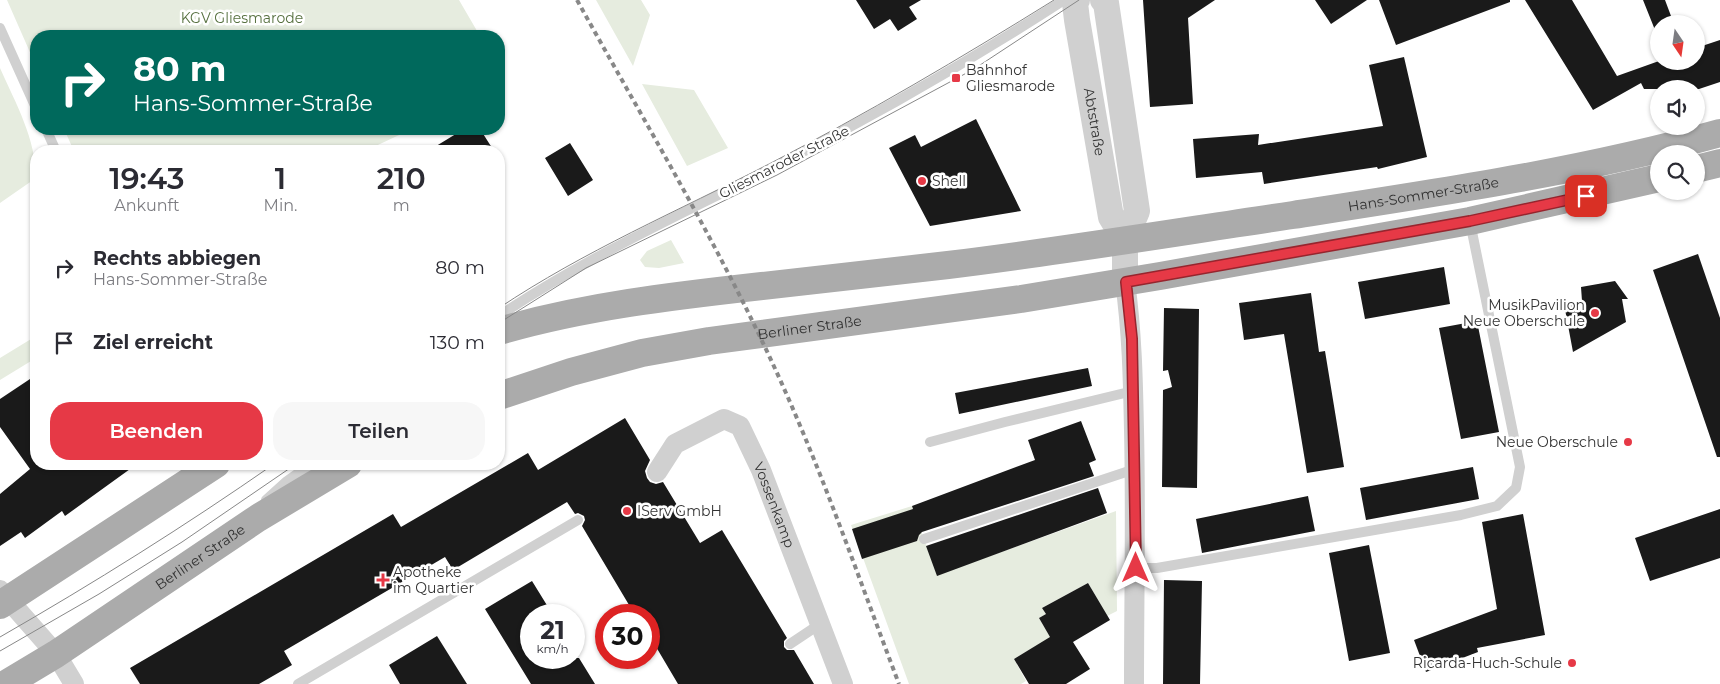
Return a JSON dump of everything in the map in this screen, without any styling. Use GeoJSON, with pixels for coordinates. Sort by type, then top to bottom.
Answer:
{"type":"FeatureCollection","features":[{"type":"Feature","properties":{"kind":"main road","name":"Hans-Sommer-Straße"},"geometry":{"type":"LineString","coordinates":[[1124,240],[1540,176],[1662,149],[1720,133]]}},
{"type":"Feature","properties":{"kind":"main road"},"geometry":{"type":"LineString","coordinates":[[1705,167],[1720,163]]}},
{"type":"Feature","properties":{"kind":"main road"},"geometry":{"type":"LineString","coordinates":[[1126,282],[1470,221],[1650,180]]}},
{"type":"Feature","properties":{"kind":"main road"},"geometry":{"type":"LineString","coordinates":[[505,329],[565,314],[625,302],[973,262],[1124,240]]}},
{"type":"Feature","properties":{"kind":"main road","name":"Berliner Straße"},"geometry":{"type":"LineString","coordinates":[[505,394],[570,372],[628,357],[709,341],[1021,299],[1126,282]]}},
{"type":"Feature","properties":{"kind":"main road"},"geometry":{"type":"LineString","coordinates":[[2,598],[206,470]]}},
{"type":"Feature","properties":{"kind":"main road","name":"Berliner Straße"},"geometry":{"type":"LineString","coordinates":[[6,684],[56,654],[258,518],[338,470]]}},
{"type":"Feature","properties":{"kind":"street","name":"Abtstraße"},"geometry":{"type":"LineString","coordinates":[[1077,0],[1075,2],[1111,217],[1124,240],[1132,339],[1135,469],[1134,684]]}},
{"type":"Feature","properties":{"kind":"street","name":"Abtstraße"},"geometry":{"type":"LineString","coordinates":[[1103,0],[1106,2],[1137,211],[1124,240]]}},
{"type":"Feature","properties":{"kind":"street","name":"Vossenkamp"},"geometry":{"type":"LineString","coordinates":[[657,472],[675,444],[724,420],[740,426],[761,470],[843,684]]}},
{"type":"Feature","properties":{"kind":"street"},"geometry":{"type":"LineString","coordinates":[[2,598],[56,654],[74,684]]}},
{"type":"Feature","properties":{"kind":"lane","name":"Gliesmaroder Straße"},"geometry":{"type":"LineString","coordinates":[[505,312],[529,295],[588,261],[836,136],[914,92],[1064,0]]}},
{"type":"Feature","properties":{"kind":"lane"},"geometry":{"type":"LineString","coordinates":[[0,28],[30,95]]}},
{"type":"Feature","properties":{"kind":"lane"},"geometry":{"type":"LineString","coordinates":[[1136,568],[1156,568],[1461,515],[1497,506],[1516,488],[1520,466],[1470,221]]}},
{"type":"Feature","properties":{"kind":"lane"},"geometry":{"type":"LineString","coordinates":[[930,442],[1133,390]]}},
{"type":"Feature","properties":{"kind":"lane"},"geometry":{"type":"LineString","coordinates":[[924,539],[1135,469]]}},
{"type":"Feature","properties":{"kind":"lane"},"geometry":{"type":"LineString","coordinates":[[214,548],[287,481],[303,470]]}},
{"type":"Feature","properties":{"kind":"lane"},"geometry":{"type":"LineString","coordinates":[[298,684],[578,520]]}},
{"type":"Feature","properties":{"kind":"lane"},"geometry":{"type":"LineString","coordinates":[[790,644],[820,624]]}},
{"type":"Feature","properties":{"kind":"green space","name":"KGV Gliesmarode"},"geometry":{"type":"Polygon","coordinates":[[[7,0],[459,0],[476,30],[30,30],[30,52],[7,0]]]}},
{"type":"Feature","properties":{"kind":"green space"},"geometry":{"type":"Polygon","coordinates":[[[596,0],[641,0],[650,15],[633,66],[596,0]]]}},
{"type":"Feature","properties":{"kind":"green space"},"geometry":{"type":"Polygon","coordinates":[[[0,68],[24,122],[32,145],[30,145],[30,182],[0,203],[0,68]]]}},
{"type":"Feature","properties":{"kind":"green space"},"geometry":{"type":"Polygon","coordinates":[[[642,84],[694,90],[728,148],[687,166],[642,84]]]}},
{"type":"Feature","properties":{"kind":"green space"},"geometry":{"type":"Polygon","coordinates":[[[67,135],[399,135],[378,145],[71,145],[67,135]]]}},
{"type":"Feature","properties":{"kind":"green space"},"geometry":{"type":"Polygon","coordinates":[[[671,240],[684,263],[659,268],[645,267],[640,260],[647,251],[671,240]]]}},
{"type":"Feature","properties":{"kind":"green space"},"geometry":{"type":"Polygon","coordinates":[[[30,340],[30,362],[0,380],[0,358],[30,340]]]}},
{"type":"Feature","properties":{"kind":"green space"},"geometry":{"type":"Polygon","coordinates":[[[912,506],[937,575],[1116,511],[1117,611],[1107,616],[1088,583],[1042,608],[1046,614],[1039,618],[1062,656],[1041,643],[1014,659],[1026,681],[1021,684],[909,684],[851,525],[912,506]]]}},
{"type":"Feature","properties":{"kind":"building"},"geometry":{"type":"Polygon","coordinates":[[[856,0],[921,0],[909,7],[917,19],[898,31],[890,19],[874,29],[856,0]]]}},
{"type":"Feature","properties":{"kind":"building"},"geometry":{"type":"Polygon","coordinates":[[[1143,0],[1215,0],[1188,18],[1193,104],[1150,107],[1143,0]]]}},
{"type":"Feature","properties":{"kind":"building"},"geometry":{"type":"Polygon","coordinates":[[[1315,0],[1367,0],[1331,24],[1315,0]]]}},
{"type":"Feature","properties":{"kind":"building"},"geometry":{"type":"Polygon","coordinates":[[[1379,0],[1510,0],[1510,2],[1396,45],[1379,0]]]}},
{"type":"Feature","properties":{"kind":"building"},"geometry":{"type":"Polygon","coordinates":[[[1525,0],[1572,0],[1617,76],[1650,64],[1650,70],[1705,70],[1705,45],[1720,40],[1720,82],[1705,87],[1705,80],[1650,80],[1650,89],[1644,89],[1641,83],[1593,110],[1525,0]]]}},
{"type":"Feature","properties":{"kind":"building"},"geometry":{"type":"Polygon","coordinates":[[[1643,0],[1665,0],[1671,15],[1650,15],[1650,18],[1643,0]]]}},
{"type":"Feature","properties":{"kind":"building"},"geometry":{"type":"Polygon","coordinates":[[[1404,57],[1427,157],[1378,169],[1377,167],[1264,184],[1262,172],[1196,178],[1193,139],[1259,134],[1258,145],[1383,126],[1369,65],[1404,57]]]}},
{"type":"Feature","properties":{"kind":"building"},"geometry":{"type":"Polygon","coordinates":[[[976,119],[1021,211],[930,226],[889,148],[915,135],[921,147],[976,119]]]}},
{"type":"Feature","properties":{"kind":"building"},"geometry":{"type":"Polygon","coordinates":[[[454,135],[484,135],[490,145],[438,145],[454,135]]]}},
{"type":"Feature","properties":{"kind":"building"},"geometry":{"type":"Polygon","coordinates":[[[570,143],[593,180],[568,196],[545,158],[570,143]]]}},
{"type":"Feature","properties":{"kind":"building"},"geometry":{"type":"Polygon","coordinates":[[[1698,254],[1720,318],[1720,457],[1717,457],[1653,270],[1698,254]]]}},
{"type":"Feature","properties":{"kind":"building"},"geometry":{"type":"Polygon","coordinates":[[[1444,267],[1450,304],[1365,319],[1358,282],[1444,267]]]}},
{"type":"Feature","properties":{"kind":"building","name":"MusikPavilion Neue Oberschule"},"geometry":{"type":"Polygon","coordinates":[[[1615,281],[1628,299],[1622,299],[1626,322],[1573,352],[1564,304],[1582,301],[1581,287],[1615,281]]]}},
{"type":"Feature","properties":{"kind":"building"},"geometry":{"type":"Polygon","coordinates":[[[1311,293],[1319,352],[1325,351],[1344,467],[1307,473],[1284,334],[1244,340],[1239,303],[1311,293]]]}},
{"type":"Feature","properties":{"kind":"building"},"geometry":{"type":"Polygon","coordinates":[[[1164,308],[1199,309],[1197,488],[1162,487],[1163,390],[1172,387],[1168,370],[1163,371],[1164,308]]]}},
{"type":"Feature","properties":{"kind":"building"},"geometry":{"type":"Polygon","coordinates":[[[1477,321],[1499,432],[1461,439],[1439,328],[1477,321]]]}},
{"type":"Feature","properties":{"kind":"building"},"geometry":{"type":"Polygon","coordinates":[[[1088,368],[1092,386],[959,414],[955,393],[1088,368]]]}},
{"type":"Feature","properties":{"kind":"building"},"geometry":{"type":"Polygon","coordinates":[[[30,379],[30,469],[0,427],[0,399],[30,379]]]}},
{"type":"Feature","properties":{"kind":"building"},"geometry":{"type":"Polygon","coordinates":[[[625,418],[650,460],[645,471],[647,478],[650,482],[656,484],[663,482],[700,543],[722,530],[787,638],[784,641],[784,647],[787,650],[794,650],[814,684],[678,684],[660,654],[660,604],[628,604],[582,526],[585,520],[584,516],[578,513],[575,514],[567,502],[453,570],[445,557],[284,651],[292,665],[259,684],[140,684],[130,668],[393,514],[401,527],[499,470],[505,470],[505,466],[528,453],[538,470],[625,418]]]}},
{"type":"Feature","properties":{"kind":"building"},"geometry":{"type":"Polygon","coordinates":[[[1081,421],[1096,460],[1089,463],[1094,476],[922,532],[917,541],[862,559],[852,529],[913,509],[912,506],[1035,460],[1028,440],[1081,421]]]}},
{"type":"Feature","properties":{"kind":"building"},"geometry":{"type":"Polygon","coordinates":[[[1473,467],[1479,499],[1366,520],[1360,488],[1473,467]]]}},
{"type":"Feature","properties":{"kind":"building"},"geometry":{"type":"Polygon","coordinates":[[[30,469],[129,470],[65,516],[62,511],[25,538],[21,532],[0,546],[0,494],[30,469]]]}},
{"type":"Feature","properties":{"kind":"building"},"geometry":{"type":"Polygon","coordinates":[[[1098,488],[1107,513],[937,576],[926,546],[1098,488]]]}},
{"type":"Feature","properties":{"kind":"building"},"geometry":{"type":"Polygon","coordinates":[[[1308,496],[1315,531],[1202,553],[1196,519],[1308,496]]]}},
{"type":"Feature","properties":{"kind":"building"},"geometry":{"type":"Polygon","coordinates":[[[1720,509],[1720,558],[1650,581],[1635,538],[1720,509]]]}},
{"type":"Feature","properties":{"kind":"building"},"geometry":{"type":"Polygon","coordinates":[[[1523,514],[1545,635],[1477,648],[1478,652],[1426,672],[1414,640],[1497,609],[1482,522],[1523,514]]]}},
{"type":"Feature","properties":{"kind":"building"},"geometry":{"type":"Polygon","coordinates":[[[1369,545],[1390,653],[1349,661],[1329,553],[1369,545]]]}},
{"type":"Feature","properties":{"kind":"building"},"geometry":{"type":"Polygon","coordinates":[[[1164,580],[1202,581],[1200,684],[1163,684],[1164,580]]]}},
{"type":"Feature","properties":{"kind":"building"},"geometry":{"type":"Polygon","coordinates":[[[532,581],[546,604],[520,604],[520,666],[485,609],[532,581]]]}},
{"type":"Feature","properties":{"kind":"building"},"geometry":{"type":"Polygon","coordinates":[[[1088,583],[1110,620],[1073,642],[1090,669],[1066,684],[1029,684],[1014,659],[1050,637],[1039,618],[1046,614],[1042,608],[1088,583]]]}},
{"type":"Feature","properties":{"kind":"building"},"geometry":{"type":"Polygon","coordinates":[[[437,636],[467,684],[400,684],[389,665],[437,636]]]}},
{"type":"Feature","properties":{"kind":"building"},"geometry":{"type":"Polygon","coordinates":[[[585,668],[595,684],[531,684],[522,669],[585,668]]]}},
{"type":"Feature","properties":{"kind":"tram line"},"geometry":{"type":"LineString","coordinates":[[505,304],[564,268],[769,164],[841,125],[949,64],[1054,0]]}},
{"type":"Feature","properties":{"kind":"tram line"},"geometry":{"type":"LineString","coordinates":[[505,319],[586,268],[777,175],[974,69],[1079,0]]}},
{"type":"Feature","properties":{"kind":"tram line"},"geometry":{"type":"LineString","coordinates":[[0,637],[139,554],[265,470]]}},
{"type":"Feature","properties":{"kind":"tram line"},"geometry":{"type":"LineString","coordinates":[[0,651],[99,594],[182,542],[287,470]]}},
{"type":"Feature","properties":{"kind":"railway"},"geometry":{"type":"LineString","coordinates":[[577,0],[686,194],[763,342],[816,465],[899,684]]}},
{"type":"Feature","properties":{"kind":"place","name":"Bahnhof Gliesmarode"},"geometry":{"type":"Point","coordinates":[956,78]}},
{"type":"Feature","properties":{"kind":"place","name":"Shell"},"geometry":{"type":"Point","coordinates":[922,181]}},
{"type":"Feature","properties":{"kind":"place","name":"MusikPavilion Neue Oberschule"},"geometry":{"type":"Point","coordinates":[1595,313]}},
{"type":"Feature","properties":{"kind":"place","name":"Neue Oberschule"},"geometry":{"type":"Point","coordinates":[1628,442]}},
{"type":"Feature","properties":{"kind":"place","name":"IServ GmbH"},"geometry":{"type":"Point","coordinates":[627,511]}},
{"type":"Feature","properties":{"kind":"place","name":"Apotheke im Quartier"},"geometry":{"type":"Point","coordinates":[383,580]}},
{"type":"Feature","properties":{"kind":"place","name":"Ricarda-Huch-Schule"},"geometry":{"type":"Point","coordinates":[1572,663]}},
{"type":"Feature","properties":{"kind":"route"},"geometry":{"type":"LineString","coordinates":[[1136,568],[1132,339],[1126,282],[1470,221],[1586,196]]}}]}
